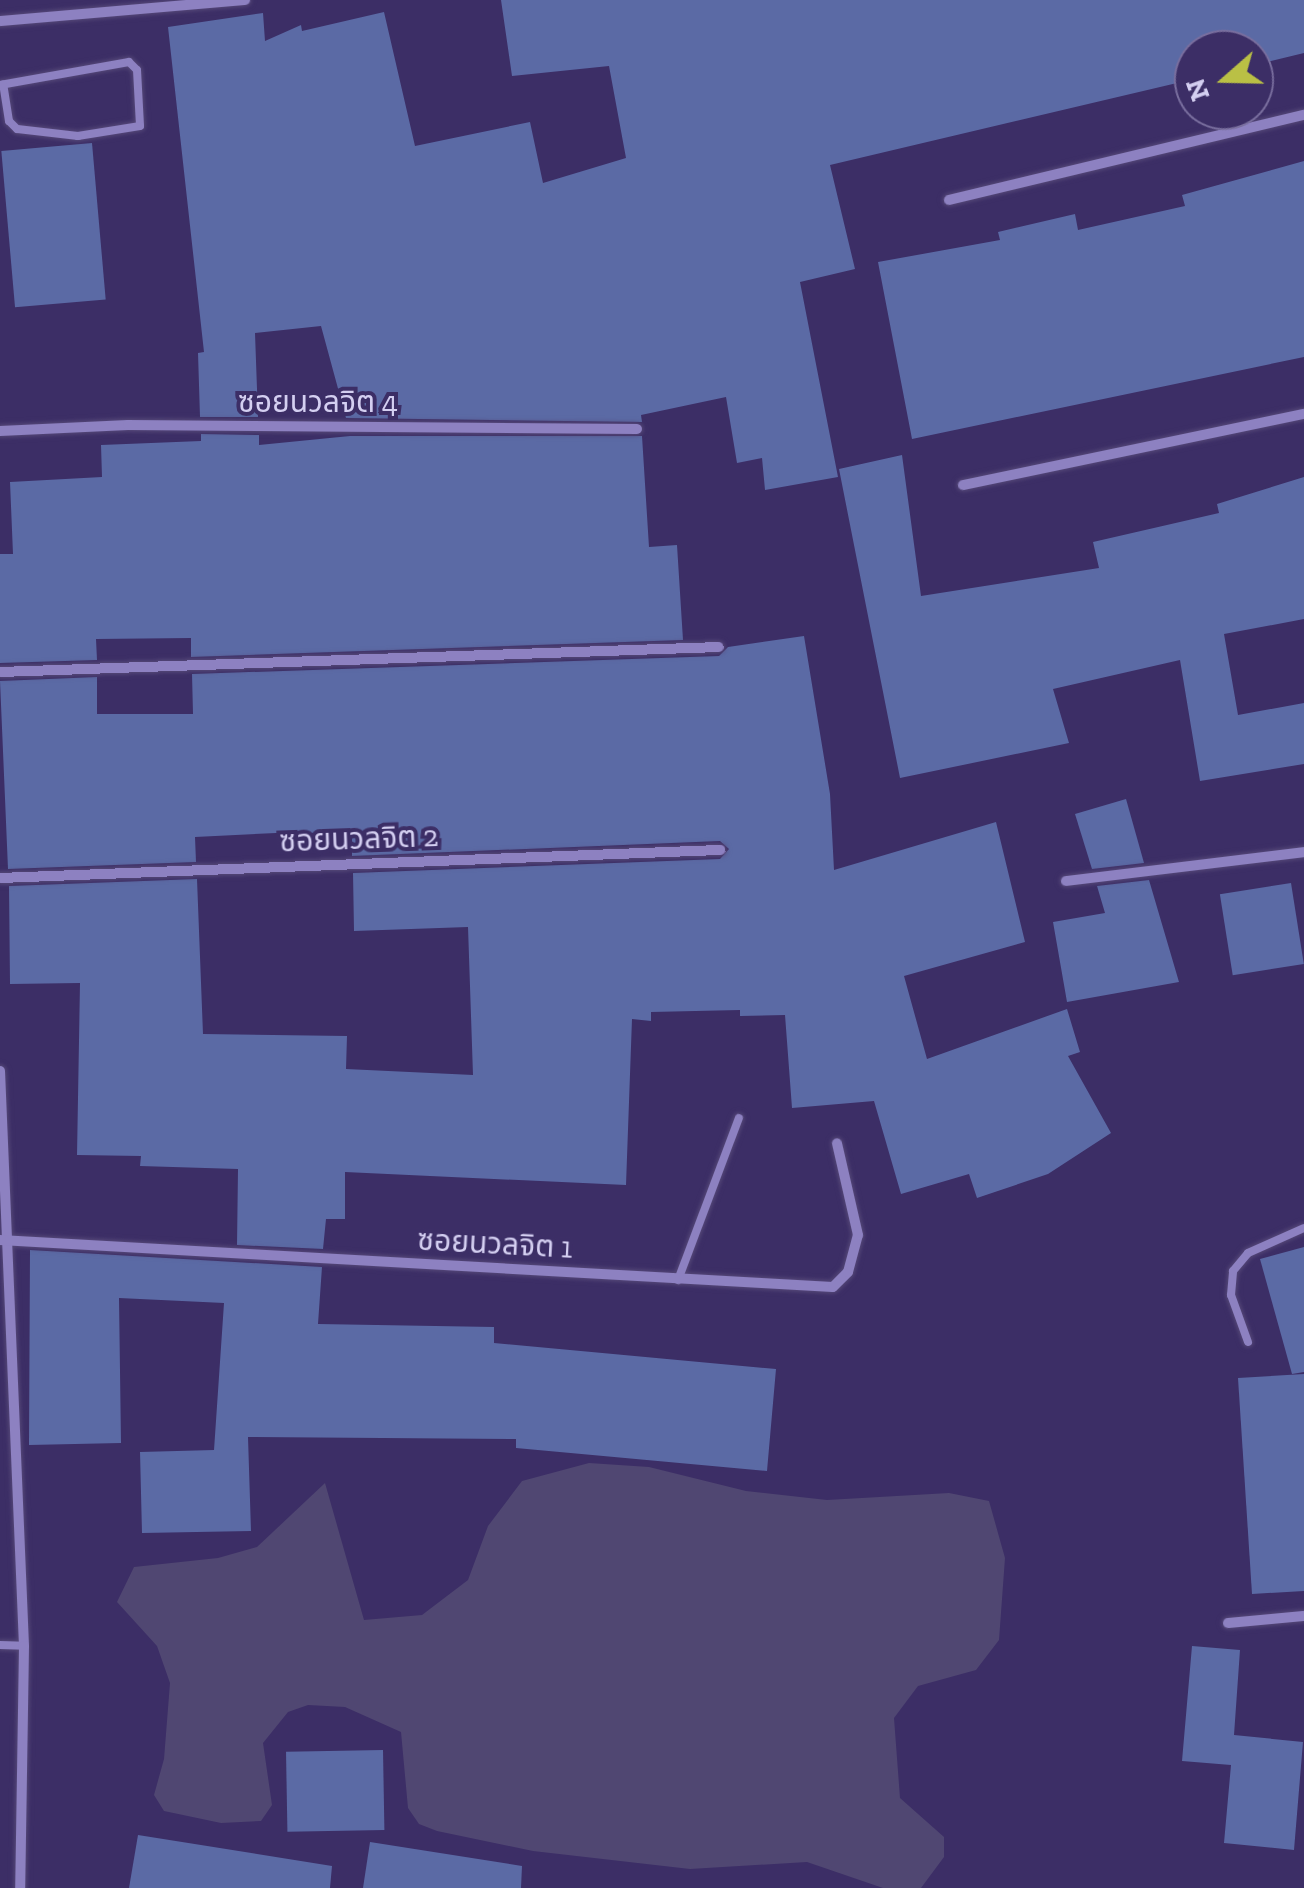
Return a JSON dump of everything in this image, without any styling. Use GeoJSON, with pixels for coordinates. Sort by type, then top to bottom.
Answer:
{"type":"FeatureCollection","features":[{"type":"Feature","properties":{"kind":"street"},"geometry":{"type":"LineString","coordinates":[[0,20],[245,0]]}},
{"type":"Feature","properties":{"kind":"street"},"geometry":{"type":"LineString","coordinates":[[949,200],[1304,116]]}},
{"type":"Feature","properties":{"kind":"street"},"geometry":{"type":"LineString","coordinates":[[963,485],[1304,414]]}},
{"type":"Feature","properties":{"kind":"street","name":"ซอยนวลจิต 4"},"geometry":{"type":"LineString","coordinates":[[0,431],[128,425],[637,429]]}},
{"type":"Feature","properties":{"kind":"street"},"geometry":{"type":"LineString","coordinates":[[0,672],[720,647]]}},
{"type":"Feature","properties":{"kind":"street","name":"ซอยนวลจิต 2"},"geometry":{"type":"LineString","coordinates":[[0,878],[720,850]]}},
{"type":"Feature","properties":{"kind":"street"},"geometry":{"type":"LineString","coordinates":[[1066,881],[1304,852]]}},
{"type":"Feature","properties":{"kind":"street"},"geometry":{"type":"LineString","coordinates":[[0,1071],[24,1646],[20,1888]]}},
{"type":"Feature","properties":{"kind":"street","name":"ซอยนวลจิต 1"},"geometry":{"type":"LineString","coordinates":[[5,1240],[833,1287],[848,1272],[858,1235],[838,1143]]}},
{"type":"Feature","properties":{"kind":"street"},"geometry":{"type":"LineString","coordinates":[[1228,1623],[1304,1616]]}},
{"type":"Feature","properties":{"kind":"lane"},"geometry":{"type":"LineString","coordinates":[[128,62],[136,70],[140,126],[78,136],[17,130],[9,122],[2,84],[128,62]]}},
{"type":"Feature","properties":{"kind":"lane"},"geometry":{"type":"LineString","coordinates":[[678,1280],[739,1118]]}},
{"type":"Feature","properties":{"kind":"lane"},"geometry":{"type":"LineString","coordinates":[[1248,1342],[1231,1294],[1233,1271],[1248,1252],[1304,1228]]}},
{"type":"Feature","properties":{"kind":"lane"},"geometry":{"type":"LineString","coordinates":[[0,1645],[24,1646]]}},
{"type":"Feature","properties":{"kind":"shaded area"},"geometry":{"type":"Polygon","coordinates":[[[589,1463],[649,1467],[746,1491],[827,1500],[949,1493],[989,1501],[1005,1558],[999,1640],[976,1670],[918,1686],[894,1718],[900,1798],[944,1837],[944,1857],[921,1888],[883,1888],[807,1862],[690,1869],[533,1851],[437,1831],[419,1824],[408,1808],[401,1732],[345,1707],[308,1705],[288,1712],[263,1743],[272,1805],[261,1821],[221,1823],[164,1811],[154,1795],[164,1759],[170,1683],[157,1646],[117,1602],[134,1567],[218,1558],[257,1547],[325,1483],[364,1620],[422,1615],[468,1580],[488,1526],[522,1481],[589,1463]]]}},
{"type":"Feature","properties":{"kind":"building"},"geometry":{"type":"Polygon","coordinates":[[[501,0],[1304,0],[1304,53],[1274,60],[1274,30],[1174,30],[1174,84],[830,165],[855,269],[800,282],[838,477],[765,490],[762,458],[737,463],[726,397],[641,415],[642,422],[346,418],[321,326],[255,333],[258,417],[200,417],[198,353],[204,352],[168,27],[263,13],[265,41],[301,25],[302,31],[384,12],[415,146],[530,122],[543,183],[626,158],[609,66],[512,76],[501,0]]]}},
{"type":"Feature","properties":{"kind":"building"},"geometry":{"type":"Polygon","coordinates":[[[92,143],[106,299],[15,307],[1,151],[92,143]]]}},
{"type":"Feature","properties":{"kind":"building"},"geometry":{"type":"Polygon","coordinates":[[[1304,161],[1304,357],[912,439],[878,262],[1000,240],[998,232],[1075,214],[1078,230],[1185,206],[1182,195],[1304,161]]]}},
{"type":"Feature","properties":{"kind":"building"},"geometry":{"type":"Polygon","coordinates":[[[201,434],[259,435],[259,445],[350,436],[642,436],[649,547],[677,545],[683,640],[191,657],[191,638],[96,639],[97,660],[0,663],[0,554],[13,554],[10,482],[102,477],[101,445],[201,441],[201,434]]]}},
{"type":"Feature","properties":{"kind":"building"},"geometry":{"type":"Polygon","coordinates":[[[902,455],[921,596],[1099,568],[1093,542],[1219,513],[1217,504],[1304,477],[1304,619],[1224,634],[1238,715],[1304,703],[1304,764],[1200,781],[1180,660],[1053,689],[1069,743],[900,778],[839,469],[902,455]]]}},
{"type":"Feature","properties":{"kind":"building"},"geometry":{"type":"Polygon","coordinates":[[[804,636],[830,794],[834,870],[996,822],[1025,942],[904,976],[927,1059],[1067,1009],[1080,1052],[1068,1056],[1111,1133],[1048,1174],[977,1198],[969,1174],[901,1194],[874,1101],[792,1108],[785,1015],[740,1016],[740,1010],[651,1012],[651,1021],[632,1019],[626,1185],[345,1172],[345,1219],[326,1219],[323,1249],[237,1245],[238,1169],[140,1166],[141,1156],[77,1155],[80,983],[10,984],[9,886],[197,879],[203,1034],[347,1036],[346,1069],[473,1075],[468,927],[354,931],[353,873],[720,859],[729,849],[720,841],[352,856],[352,833],[276,833],[195,837],[196,862],[8,869],[0,681],[97,677],[97,714],[193,714],[192,674],[719,656],[728,647],[804,636]]]}},
{"type":"Feature","properties":{"kind":"building"},"geometry":{"type":"Polygon","coordinates":[[[1126,799],[1144,863],[1092,869],[1075,814],[1126,799]]]}},
{"type":"Feature","properties":{"kind":"building"},"geometry":{"type":"Polygon","coordinates":[[[1149,880],[1179,982],[1067,1002],[1053,922],[1105,913],[1097,886],[1149,880]]]}},
{"type":"Feature","properties":{"kind":"building"},"geometry":{"type":"Polygon","coordinates":[[[1291,883],[1304,964],[1233,975],[1220,894],[1291,883]]]}},
{"type":"Feature","properties":{"kind":"building"},"geometry":{"type":"Polygon","coordinates":[[[1304,1247],[1304,1372],[1292,1374],[1260,1259],[1304,1247]]]}},
{"type":"Feature","properties":{"kind":"building"},"geometry":{"type":"Polygon","coordinates":[[[30,1250],[322,1267],[318,1324],[494,1327],[494,1343],[776,1369],[767,1471],[516,1448],[516,1439],[248,1437],[251,1531],[142,1533],[140,1452],[214,1450],[224,1303],[119,1298],[121,1443],[29,1445],[30,1250]]]}},
{"type":"Feature","properties":{"kind":"building"},"geometry":{"type":"Polygon","coordinates":[[[1304,1374],[1304,1591],[1252,1594],[1238,1378],[1304,1374]]]}},
{"type":"Feature","properties":{"kind":"building"},"geometry":{"type":"Polygon","coordinates":[[[1192,1646],[1240,1650],[1234,1735],[1303,1742],[1294,1850],[1224,1843],[1231,1765],[1182,1761],[1192,1646]]]}},
{"type":"Feature","properties":{"kind":"building"},"geometry":{"type":"Polygon","coordinates":[[[383,1750],[384,1830],[287,1832],[286,1752],[383,1750]]]}},
{"type":"Feature","properties":{"kind":"building"},"geometry":{"type":"Polygon","coordinates":[[[138,1835],[332,1866],[330,1888],[129,1888],[138,1835]]]}},
{"type":"Feature","properties":{"kind":"building"},"geometry":{"type":"Polygon","coordinates":[[[370,1842],[522,1866],[521,1888],[363,1888],[370,1842]]]}}]}
